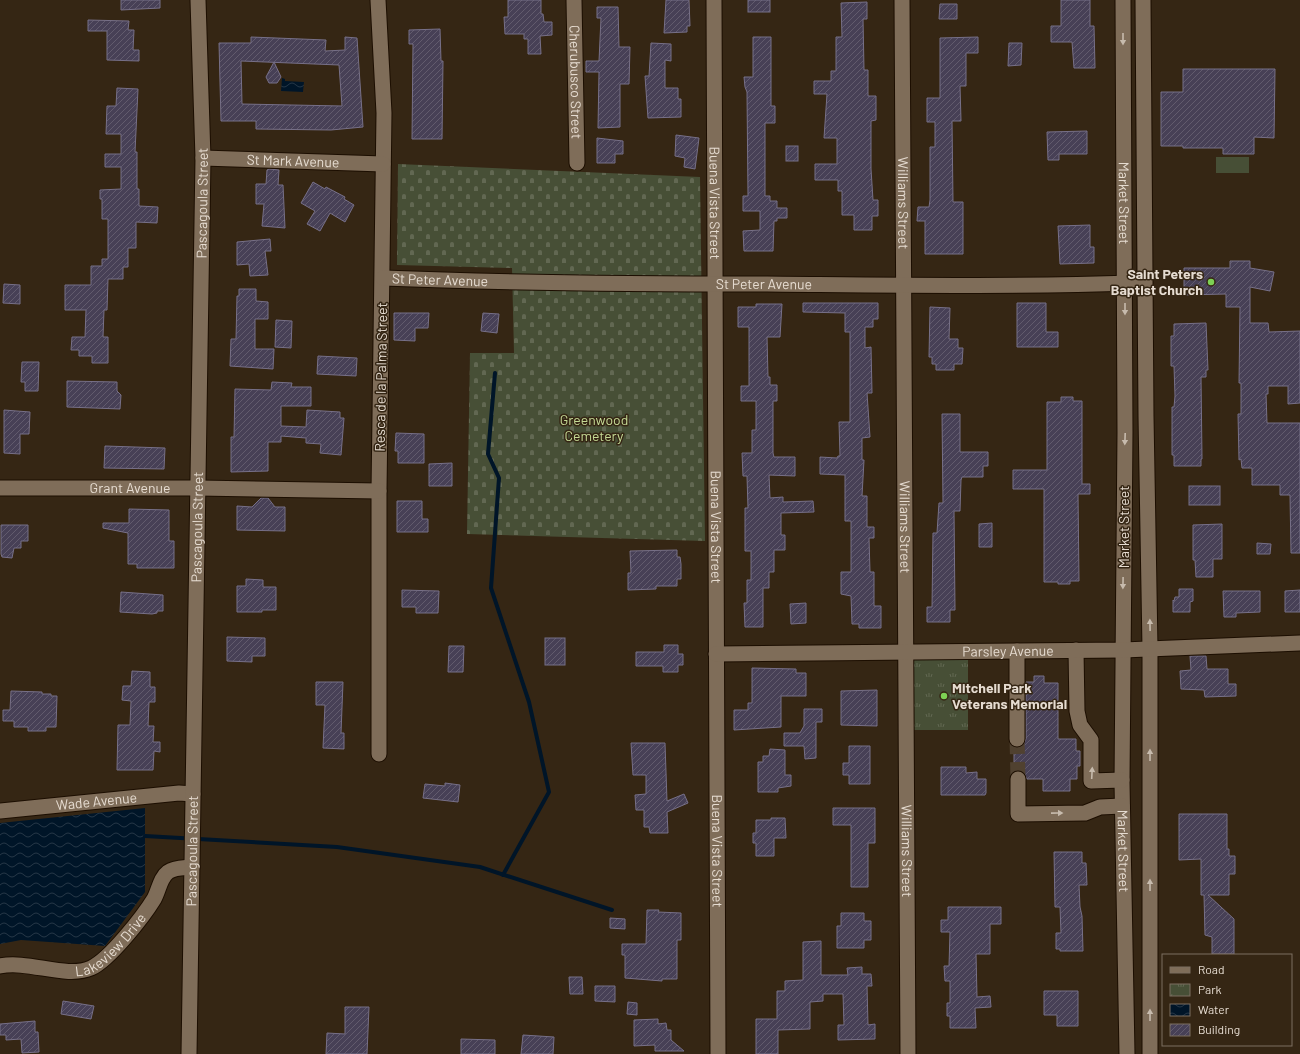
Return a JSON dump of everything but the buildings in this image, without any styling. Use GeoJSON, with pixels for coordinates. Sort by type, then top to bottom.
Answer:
{"type":"FeatureCollection","features":[{"type":"Feature","properties":{"kind":"street","name":"Pascagoula Street"},"geometry":{"type":"LineString","coordinates":[[189,1054],[203,158],[198,0]]}},
{"type":"Feature","properties":{"kind":"street","name":"Resca de la Palma Street"},"geometry":{"type":"LineString","coordinates":[[378,0],[384,113],[379,491],[379,754]]}},
{"type":"Feature","properties":{"kind":"street","name":"Cherubusco Street"},"geometry":{"type":"LineString","coordinates":[[574,0],[576,163]]}},
{"type":"Feature","properties":{"kind":"street","name":"Buena Vista Street"},"geometry":{"type":"LineString","coordinates":[[714,0],[718,1054]]}},
{"type":"Feature","properties":{"kind":"street","name":"Williams Street"},"geometry":{"type":"LineString","coordinates":[[902,0],[908,1054]]}},
{"type":"Feature","properties":{"kind":"street"},"geometry":{"type":"LineString","coordinates":[[1123,7],[1143,7]]}},
{"type":"Feature","properties":{"kind":"street","name":"Market Street"},"geometry":{"type":"LineString","coordinates":[[1123,7],[1124,284],[1122,806],[1127,1054]]}},
{"type":"Feature","properties":{"kind":"street","name":"Market Street"},"geometry":{"type":"LineString","coordinates":[[1143,7],[1150,648],[1150,1054]]}},
{"type":"Feature","properties":{"kind":"street","name":"St Mark Avenue"},"geometry":{"type":"LineString","coordinates":[[203,158],[383,164]]}},
{"type":"Feature","properties":{"kind":"street","name":"St Peter Avenue"},"geometry":{"type":"LineString","coordinates":[[383,278],[469,282],[715,284],[904,285],[1145,283]]}},
{"type":"Feature","properties":{"kind":"street","name":"Grant Avenue"},"geometry":{"type":"LineString","coordinates":[[0,488],[198,488],[379,491]]}},
{"type":"Feature","properties":{"kind":"street","name":"Parsley Avenue"},"geometry":{"type":"LineString","coordinates":[[716,654],[1123,650],[1300,643]]}},
{"type":"Feature","properties":{"kind":"street"},"geometry":{"type":"LineString","coordinates":[[1076,650],[1078,711],[1080,725],[1091,740],[1091,781],[1122,780]]}},
{"type":"Feature","properties":{"kind":"street"},"geometry":{"type":"LineString","coordinates":[[1017,651],[1017,739]]}},
{"type":"Feature","properties":{"kind":"street"},"geometry":{"type":"LineString","coordinates":[[1018,779],[1018,814],[1085,813],[1100,807],[1122,806]]}},
{"type":"Feature","properties":{"kind":"street","name":"Wade Avenue"},"geometry":{"type":"LineString","coordinates":[[0,811],[179,793],[193,794]]}},
{"type":"Feature","properties":{"kind":"street","name":"Lakeview Drive"},"geometry":{"type":"LineString","coordinates":[[0,966],[25,964],[74,971],[90,968],[112,953],[154,898],[167,873],[175,869],[192,867]]}},
{"type":"Feature","properties":{"kind":"green space"},"geometry":{"type":"Polygon","coordinates":[[[1216,157],[1249,157],[1249,173],[1216,173],[1216,157]]]}},
{"type":"Feature","properties":{"kind":"green space","name":"Greenwood Cemetery"},"geometry":{"type":"Polygon","coordinates":[[[398,164],[700,177],[705,541],[467,534],[470,353],[514,353],[512,268],[397,265],[398,164]]]}},
{"type":"Feature","properties":{"kind":"green space"},"geometry":{"type":"Polygon","coordinates":[[[910,657],[968,657],[968,730],[910,730],[910,657]]]}},
{"type":"Feature","properties":{"kind":"water"},"geometry":{"type":"Polygon","coordinates":[[[282,78],[285,79],[285,81],[304,82],[303,92],[281,91],[282,78]]]}},
{"type":"Feature","properties":{"kind":"water"},"geometry":{"type":"Polygon","coordinates":[[[145,808],[145,892],[105,946],[21,940],[0,944],[0,823],[145,808]]]}},
{"type":"Feature","properties":{"kind":"waterway"},"geometry":{"type":"LineString","coordinates":[[495,373],[488,454],[499,478],[491,588],[529,702],[549,792],[503,875]]}},
{"type":"Feature","properties":{"kind":"waterway"},"geometry":{"type":"LineString","coordinates":[[145,836],[337,847],[480,867],[612,910]]}},
{"type":"Feature","properties":{"kind":"tunnel"},"geometry":{"type":"LineString","coordinates":[[1017,739],[1018,779]]}},
{"type":"Feature","properties":{"kind":"place","name":"Saint Peters Baptist Church"},"geometry":{"type":"Point","coordinates":[1211,282]}},
{"type":"Feature","properties":{"kind":"place","name":"Mitchell Park Veterans Memorial"},"geometry":{"type":"Point","coordinates":[944,696]}}]}
